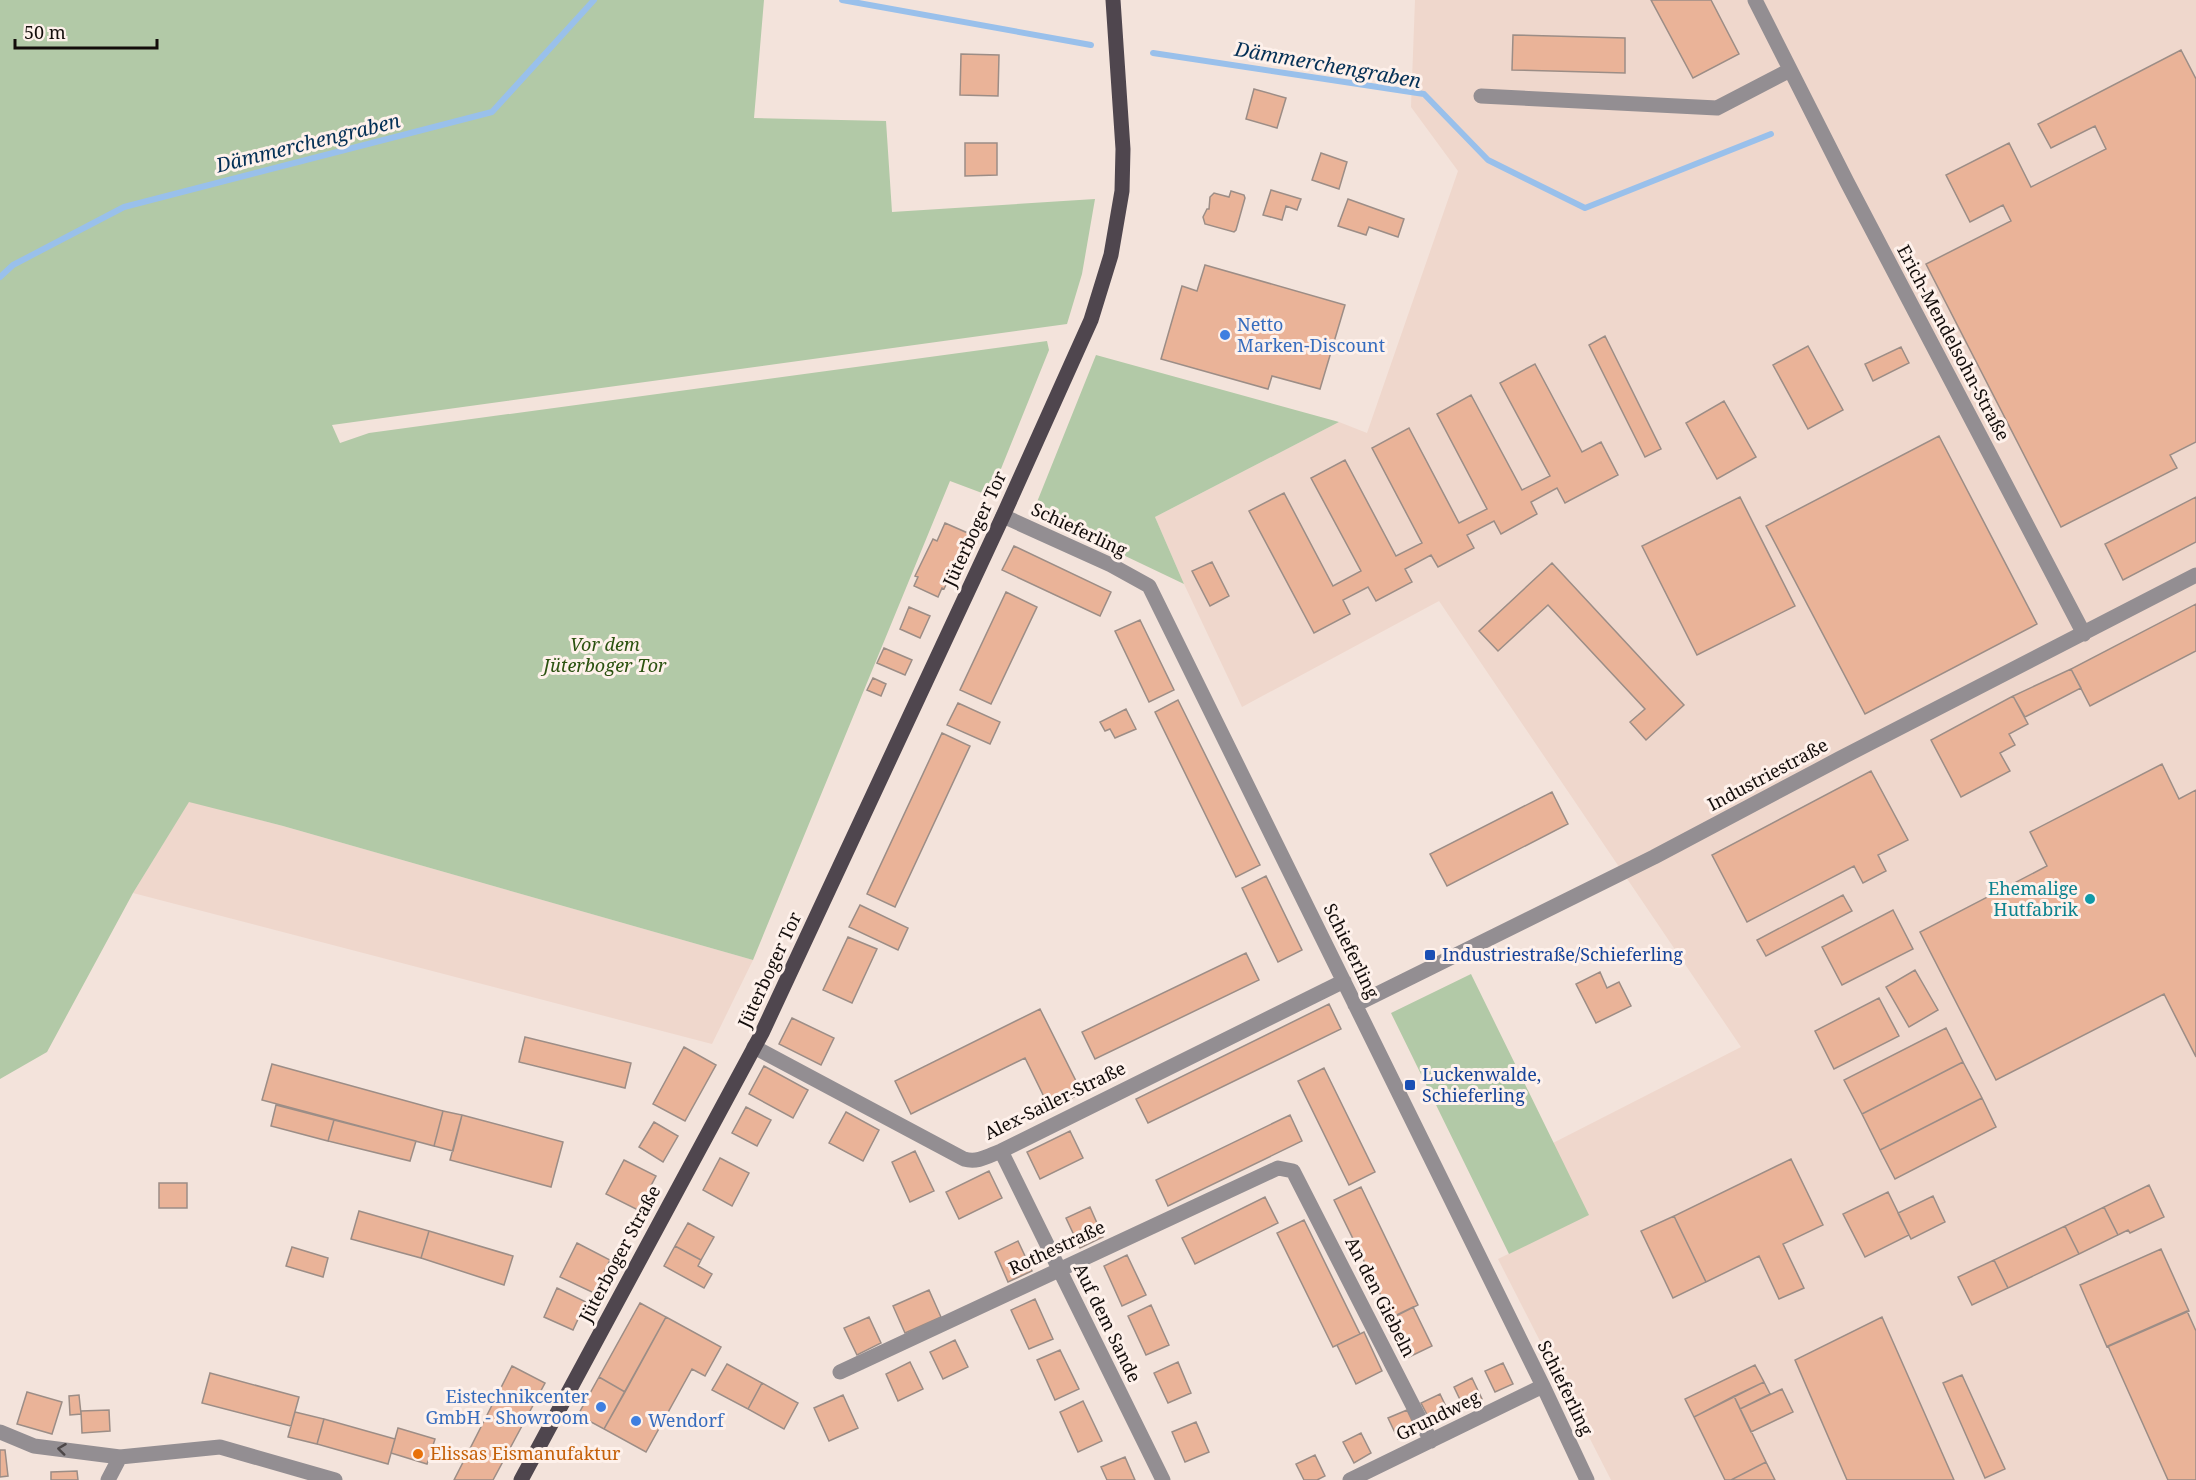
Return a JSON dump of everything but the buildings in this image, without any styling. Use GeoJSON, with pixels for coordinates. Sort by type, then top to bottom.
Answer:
{"type":"FeatureCollection","features":[{"type":"Feature","properties":{"kind":"main road","name":"Jüterboger Tor"},"geometry":{"type":"LineString","coordinates":[[754,1047],[1003,516],[1087,328],[1111,255],[1122,191],[1123,148],[1113,0]]}},
{"type":"Feature","properties":{"kind":"main road","name":"Jüterboger Straße"},"geometry":{"type":"LineString","coordinates":[[521,1480],[754,1047]]}},
{"type":"Feature","properties":{"kind":"street","name":"Erich-Mendelsohn-Straße"},"geometry":{"type":"LineString","coordinates":[[1755,0],[2084,634]]}},
{"type":"Feature","properties":{"kind":"street"},"geometry":{"type":"LineString","coordinates":[[1481,96],[1717,108],[1790,70]]}},
{"type":"Feature","properties":{"kind":"street","name":"Schieferling"},"geometry":{"type":"LineString","coordinates":[[1003,516],[1111,565],[1149,586],[1543,1386],[1587,1480]]}},
{"type":"Feature","properties":{"kind":"street","name":"Industriestraße"},"geometry":{"type":"LineString","coordinates":[[1355,1005],[1654,857],[2196,575]]}},
{"type":"Feature","properties":{"kind":"street","name":"Alex-Sailer-Straße"},"geometry":{"type":"LineString","coordinates":[[754,1047],[964,1159],[981,1160],[1344,981]]}},
{"type":"Feature","properties":{"kind":"street","name":"Auf dem Sande"},"geometry":{"type":"LineString","coordinates":[[1001,1150],[1163,1480]]}},
{"type":"Feature","properties":{"kind":"street","name":"Rothestraße"},"geometry":{"type":"LineString","coordinates":[[840,1372],[1278,1168],[1293,1171]]}},
{"type":"Feature","properties":{"kind":"street","name":"An den Giebeln"},"geometry":{"type":"LineString","coordinates":[[1293,1171],[1431,1441]]}},
{"type":"Feature","properties":{"kind":"street","name":"Grundweg"},"geometry":{"type":"LineString","coordinates":[[1350,1480],[1543,1386]]}},
{"type":"Feature","properties":{"kind":"street"},"geometry":{"type":"LineString","coordinates":[[0,1432],[34,1446],[120,1457],[220,1447],[335,1480]]}},
{"type":"Feature","properties":{"kind":"street"},"geometry":{"type":"LineString","coordinates":[[108,1480],[120,1457]]}},
{"type":"Feature","properties":{"kind":"shaded area"},"geometry":{"type":"Polygon","coordinates":[[[1415,0],[2196,0],[2196,1480],[1611,1480],[1498,1259],[1588,1215],[1584,1213],[1553,1143],[1741,1047],[1439,601],[1242,707],[1155,517],[1339,422],[1367,433],[1458,171],[1411,107],[1415,0]]]}},
{"type":"Feature","properties":{"kind":"shaded area"},"geometry":{"type":"Polygon","coordinates":[[[189,801],[753,960],[712,1044],[133,893],[189,801]]]}},
{"type":"Feature","properties":{"kind":"green space","name":"Vor dem Jüterboger Tor"},"geometry":{"type":"Polygon","coordinates":[[[0,0],[764,0],[754,118],[886,121],[892,212],[1095,199],[1082,274],[1067,324],[332,425],[340,443],[369,433],[1047,341],[1049,350],[990,496],[950,481],[753,960],[283,826],[189,802],[133,893],[47,1052],[0,1079],[0,0]]]}},
{"type":"Feature","properties":{"kind":"green space"},"geometry":{"type":"Polygon","coordinates":[[[1096,355],[1339,422],[1155,517],[1184,584],[1033,512],[1096,355]]]}},
{"type":"Feature","properties":{"kind":"green space"},"geometry":{"type":"Polygon","coordinates":[[[1471,974],[1589,1215],[1509,1254],[1391,1013],[1471,974]]]}},
{"type":"Feature","properties":{"kind":"waterway","name":"Dämmerchengraben"},"geometry":{"type":"LineString","coordinates":[[0,277],[13,265],[124,207],[492,112],[594,0]]}},
{"type":"Feature","properties":{"kind":"waterway","name":"Dämmerchengraben"},"geometry":{"type":"LineString","coordinates":[[842,0],[1091,45]]}},
{"type":"Feature","properties":{"kind":"waterway","name":"Dämmerchengraben"},"geometry":{"type":"LineString","coordinates":[[1153,53],[1424,94],[1488,160],[1585,208],[1771,134]]}},
{"type":"Feature","properties":{"kind":"place","name":"Netto Marken-Discount"},"geometry":{"type":"Point","coordinates":[1225,335]}},
{"type":"Feature","properties":{"kind":"place","name":"Ehemalige Hutfabrik"},"geometry":{"type":"Point","coordinates":[2090,899]}},
{"type":"Feature","properties":{"kind":"place","name":"Industriestraße/Schieferling"},"geometry":{"type":"Point","coordinates":[1430,955]}},
{"type":"Feature","properties":{"kind":"place","name":"Luckenwalde, Schieferling"},"geometry":{"type":"Point","coordinates":[1410,1085]}},
{"type":"Feature","properties":{"kind":"place","name":"Eistechnikcenter GmbH - Showroom"},"geometry":{"type":"Point","coordinates":[601,1407]}},
{"type":"Feature","properties":{"kind":"place","name":"Wendorf"},"geometry":{"type":"Point","coordinates":[636,1421]}},
{"type":"Feature","properties":{"kind":"place","name":"Elissas Eismanufaktur"},"geometry":{"type":"Point","coordinates":[418,1454]}}]}
